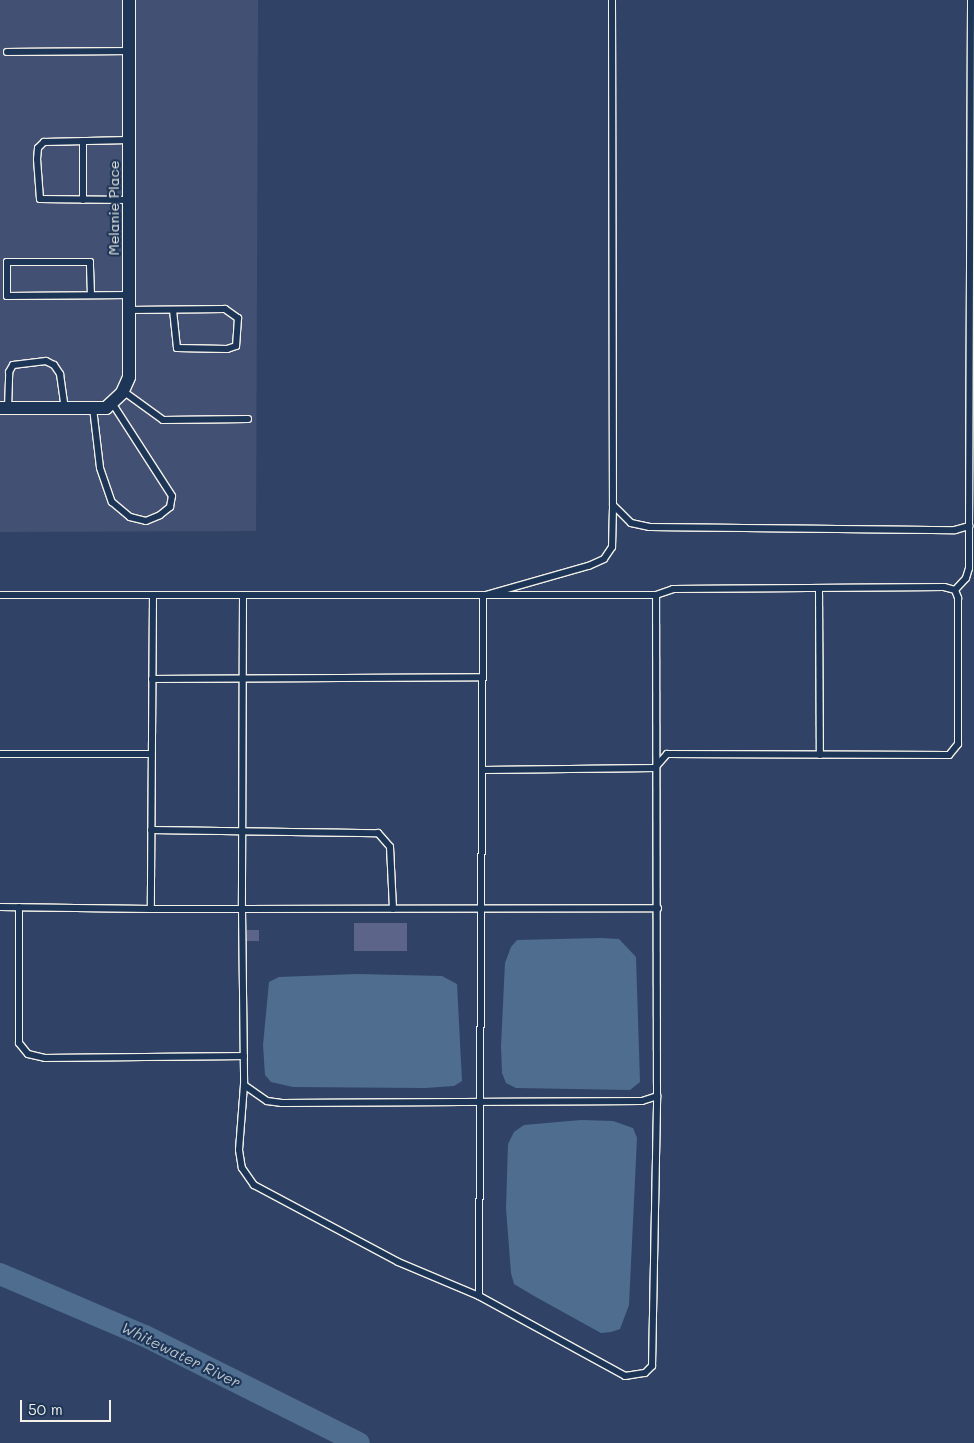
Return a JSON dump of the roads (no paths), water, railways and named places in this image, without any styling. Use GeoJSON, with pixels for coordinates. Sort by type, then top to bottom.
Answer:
{"type":"FeatureCollection","features":[{"type":"Feature","properties":{"kind":"street","name":"Melanie Place"},"geometry":{"type":"LineString","coordinates":[[109,405],[123,391],[129,377],[128,0]]}},
{"type":"Feature","properties":{"kind":"street"},"geometry":{"type":"LineString","coordinates":[[4,408],[93,408],[109,405]]}},
{"type":"Feature","properties":{"kind":"lane"},"geometry":{"type":"LineString","coordinates":[[483,596],[588,566],[604,558],[612,546],[612,0]]}},
{"type":"Feature","properties":{"kind":"lane"},"geometry":{"type":"LineString","coordinates":[[0,595],[483,596],[656,595],[673,588],[954,590],[966,578],[969,568],[971,0]]}},
{"type":"Feature","properties":{"kind":"lane"},"geometry":{"type":"LineString","coordinates":[[8,52],[128,51]]}},
{"type":"Feature","properties":{"kind":"lane"},"geometry":{"type":"LineString","coordinates":[[129,140],[44,142],[38,148],[37,167],[40,199],[129,200]]}},
{"type":"Feature","properties":{"kind":"lane"},"geometry":{"type":"LineString","coordinates":[[83,141],[83,200]]}},
{"type":"Feature","properties":{"kind":"lane"},"geometry":{"type":"LineString","coordinates":[[91,295],[90,262],[7,262],[7,296],[129,295]]}},
{"type":"Feature","properties":{"kind":"lane"},"geometry":{"type":"LineString","coordinates":[[129,310],[225,309],[233,312],[238,318],[236,346],[228,350],[177,348],[173,310]]}},
{"type":"Feature","properties":{"kind":"lane"},"geometry":{"type":"LineString","coordinates":[[4,408],[9,372],[13,365],[46,361],[54,365],[60,374],[64,408]]}},
{"type":"Feature","properties":{"kind":"lane"},"geometry":{"type":"LineString","coordinates":[[123,391],[163,420],[248,419]]}},
{"type":"Feature","properties":{"kind":"lane"},"geometry":{"type":"LineString","coordinates":[[93,408],[100,468],[112,502],[130,517],[146,521],[160,515],[170,507],[172,496],[109,405]]}},
{"type":"Feature","properties":{"kind":"lane"},"geometry":{"type":"LineString","coordinates":[[613,505],[631,523],[650,527],[955,530],[969,526]]}},
{"type":"Feature","properties":{"kind":"lane"},"geometry":{"type":"LineString","coordinates":[[819,588],[820,755]]}},
{"type":"Feature","properties":{"kind":"lane"},"geometry":{"type":"LineString","coordinates":[[483,770],[655,768],[667,754],[949,755],[954,751],[958,734],[958,598],[954,590]]}},
{"type":"Feature","properties":{"kind":"lane"},"geometry":{"type":"LineString","coordinates":[[151,909],[153,595]]}},
{"type":"Feature","properties":{"kind":"lane"},"geometry":{"type":"LineString","coordinates":[[242,595],[244,677],[242,909],[244,1085],[239,1150],[242,1168],[254,1185],[398,1262],[479,1296],[625,1376],[645,1373],[652,1366],[658,908],[655,768],[656,595]]}},
{"type":"Feature","properties":{"kind":"lane"},"geometry":{"type":"LineString","coordinates":[[479,1296],[483,908],[483,596]]}},
{"type":"Feature","properties":{"kind":"lane"},"geometry":{"type":"LineString","coordinates":[[152,678],[482,677]]}},
{"type":"Feature","properties":{"kind":"lane"},"geometry":{"type":"LineString","coordinates":[[0,754],[151,754]]}},
{"type":"Feature","properties":{"kind":"lane"},"geometry":{"type":"LineString","coordinates":[[151,830],[243,829],[378,833],[390,847],[393,909]]}},
{"type":"Feature","properties":{"kind":"lane"},"geometry":{"type":"LineString","coordinates":[[0,907],[151,909],[658,908]]}},
{"type":"Feature","properties":{"kind":"lane"},"geometry":{"type":"LineString","coordinates":[[19,907],[19,1044],[28,1054],[46,1058],[244,1056]]}},
{"type":"Feature","properties":{"kind":"lane"},"geometry":{"type":"LineString","coordinates":[[244,1085],[268,1101],[282,1103],[642,1101],[657,1096]]}},
{"type":"Feature","properties":{"kind":"waterway","name":"Whitewater River"},"geometry":{"type":"LineString","coordinates":[[0,1274],[145,1336],[359,1443]]}}]}
